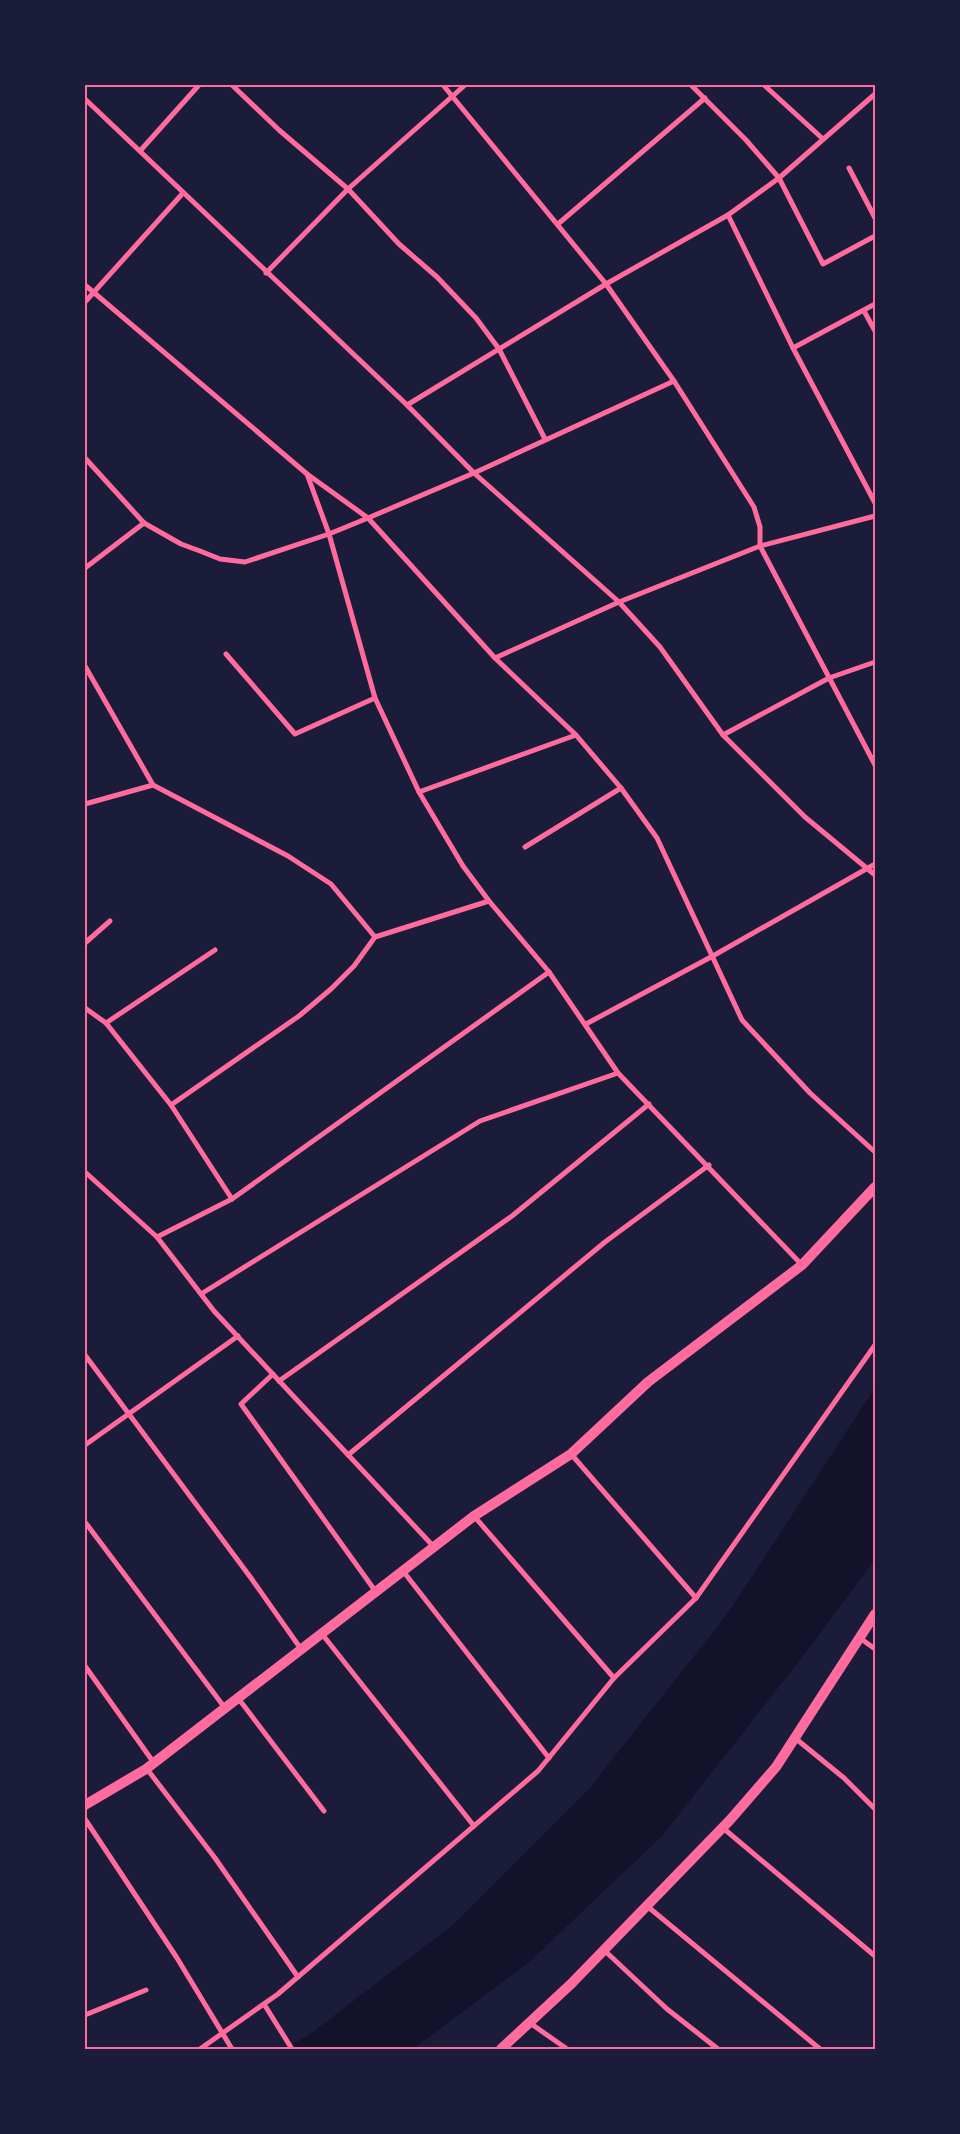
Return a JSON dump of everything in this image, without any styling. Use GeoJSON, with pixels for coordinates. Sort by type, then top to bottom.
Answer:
{"type":"FeatureCollection","features":[{"type":"Feature","properties":{"kind":"main road"},"geometry":{"type":"LineString","coordinates":[[85,1806],[150,1766],[474,1516],[570,1454],[648,1382],[802,1266],[875,1187]]}},
{"type":"Feature","properties":{"kind":"main road"},"geometry":{"type":"LineString","coordinates":[[501,2049],[530,2023],[647,1906],[722,1828],[776,1767],[875,1614]]}},
{"type":"Feature","properties":{"kind":"street"},"geometry":{"type":"LineString","coordinates":[[140,151],[199,85]]}},
{"type":"Feature","properties":{"kind":"street"},"geometry":{"type":"LineString","coordinates":[[232,85],[279,130],[348,189],[399,244],[436,277],[476,318],[499,349],[545,439]]}},
{"type":"Feature","properties":{"kind":"street"},"geometry":{"type":"LineString","coordinates":[[443,85],[606,284],[674,382],[754,507],[760,527],[760,546],[875,765]]}},
{"type":"Feature","properties":{"kind":"street"},"geometry":{"type":"LineString","coordinates":[[266,273],[348,189],[466,85]]}},
{"type":"Feature","properties":{"kind":"street"},"geometry":{"type":"LineString","coordinates":[[691,85],[746,140],[779,178],[823,264],[875,236]]}},
{"type":"Feature","properties":{"kind":"street"},"geometry":{"type":"LineString","coordinates":[[764,85],[823,139]]}},
{"type":"Feature","properties":{"kind":"street"},"geometry":{"type":"LineString","coordinates":[[407,405],[606,284],[728,215],[779,178],[875,94]]}},
{"type":"Feature","properties":{"kind":"street"},"geometry":{"type":"LineString","coordinates":[[558,224],[705,98]]}},
{"type":"Feature","properties":{"kind":"street"},"geometry":{"type":"LineString","coordinates":[[85,99],[407,405],[474,473],[619,602],[660,647],[723,736],[804,818],[875,875]]}},
{"type":"Feature","properties":{"kind":"street"},"geometry":{"type":"LineString","coordinates":[[849,168],[875,218]]}},
{"type":"Feature","properties":{"kind":"street"},"geometry":{"type":"LineString","coordinates":[[85,302],[183,193]]}},
{"type":"Feature","properties":{"kind":"street"},"geometry":{"type":"LineString","coordinates":[[728,215],[793,348],[875,503]]}},
{"type":"Feature","properties":{"kind":"street"},"geometry":{"type":"LineString","coordinates":[[85,284],[307,474],[368,518],[495,658],[576,735],[621,788],[657,838],[742,1020],[810,1094],[875,1152]]}},
{"type":"Feature","properties":{"kind":"street"},"geometry":{"type":"LineString","coordinates":[[793,348],[875,304]]}},
{"type":"Feature","properties":{"kind":"street"},"geometry":{"type":"LineString","coordinates":[[864,311],[875,331]]}},
{"type":"Feature","properties":{"kind":"street"},"geometry":{"type":"LineString","coordinates":[[85,458],[144,523],[181,544],[220,559],[245,562],[329,534],[368,518],[474,473],[545,439],[674,382]]}},
{"type":"Feature","properties":{"kind":"street"},"geometry":{"type":"LineString","coordinates":[[307,474],[329,534],[376,698],[419,792],[463,866],[489,901],[549,972],[618,1073],[708,1165],[802,1266]]}},
{"type":"Feature","properties":{"kind":"street"},"geometry":{"type":"LineString","coordinates":[[495,658],[619,602],[760,546],[875,516]]}},
{"type":"Feature","properties":{"kind":"street"},"geometry":{"type":"LineString","coordinates":[[85,568],[144,523]]}},
{"type":"Feature","properties":{"kind":"street"},"geometry":{"type":"LineString","coordinates":[[226,654],[295,734],[376,698]]}},
{"type":"Feature","properties":{"kind":"street"},"geometry":{"type":"LineString","coordinates":[[723,736],[829,678],[875,662]]}},
{"type":"Feature","properties":{"kind":"street"},"geometry":{"type":"LineString","coordinates":[[85,666],[153,785],[288,856],[331,884],[375,938]]}},
{"type":"Feature","properties":{"kind":"street"},"geometry":{"type":"LineString","coordinates":[[419,792],[576,735]]}},
{"type":"Feature","properties":{"kind":"street"},"geometry":{"type":"LineString","coordinates":[[85,804],[153,785]]}},
{"type":"Feature","properties":{"kind":"street"},"geometry":{"type":"LineString","coordinates":[[525,846],[621,788]]}},
{"type":"Feature","properties":{"kind":"street"},"geometry":{"type":"LineString","coordinates":[[586,1024],[711,957],[875,864]]}},
{"type":"Feature","properties":{"kind":"street"},"geometry":{"type":"LineString","coordinates":[[171,1105],[299,1016],[331,990],[354,966],[375,938],[489,901]]}},
{"type":"Feature","properties":{"kind":"street"},"geometry":{"type":"LineString","coordinates":[[85,943],[110,921]]}},
{"type":"Feature","properties":{"kind":"street"},"geometry":{"type":"LineString","coordinates":[[106,1023],[215,950]]}},
{"type":"Feature","properties":{"kind":"street"},"geometry":{"type":"LineString","coordinates":[[157,1237],[232,1199],[549,972]]}},
{"type":"Feature","properties":{"kind":"street"},"geometry":{"type":"LineString","coordinates":[[85,1008],[106,1023],[171,1105],[232,1199]]}},
{"type":"Feature","properties":{"kind":"street"},"geometry":{"type":"LineString","coordinates":[[201,1294],[480,1121],[618,1073]]}},
{"type":"Feature","properties":{"kind":"street"},"geometry":{"type":"LineString","coordinates":[[280,1381],[512,1216],[649,1104]]}},
{"type":"Feature","properties":{"kind":"street"},"geometry":{"type":"LineString","coordinates":[[348,1455],[605,1242],[708,1165]]}},
{"type":"Feature","properties":{"kind":"street"},"geometry":{"type":"LineString","coordinates":[[85,1172],[157,1237],[201,1294],[238,1336],[434,1547]]}},
{"type":"Feature","properties":{"kind":"street"},"geometry":{"type":"LineString","coordinates":[[85,1445],[238,1336]]}},
{"type":"Feature","properties":{"kind":"street"},"geometry":{"type":"LineString","coordinates":[[200,2049],[264,2004],[298,1977],[538,1771],[614,1678],[696,1598],[875,1345]]}},
{"type":"Feature","properties":{"kind":"street"},"geometry":{"type":"LineString","coordinates":[[85,1355],[251,1578],[301,1650]]}},
{"type":"Feature","properties":{"kind":"street"},"geometry":{"type":"LineString","coordinates":[[274,1374],[241,1404],[376,1592]]}},
{"type":"Feature","properties":{"kind":"street"},"geometry":{"type":"LineString","coordinates":[[570,1454],[696,1598]]}},
{"type":"Feature","properties":{"kind":"street"},"geometry":{"type":"LineString","coordinates":[[474,1516],[614,1678]]}},
{"type":"Feature","properties":{"kind":"street"},"geometry":{"type":"LineString","coordinates":[[85,1522],[225,1708]]}},
{"type":"Feature","properties":{"kind":"street"},"geometry":{"type":"LineString","coordinates":[[403,1571],[549,1758]]}},
{"type":"Feature","properties":{"kind":"street"},"geometry":{"type":"LineString","coordinates":[[322,1633],[474,1826]]}},
{"type":"Feature","properties":{"kind":"street"},"geometry":{"type":"LineString","coordinates":[[860,1637],[875,1649]]}},
{"type":"Feature","properties":{"kind":"street"},"geometry":{"type":"LineString","coordinates":[[85,1666],[150,1766],[298,1977]]}},
{"type":"Feature","properties":{"kind":"street"},"geometry":{"type":"LineString","coordinates":[[238,1698],[324,1811]]}},
{"type":"Feature","properties":{"kind":"street"},"geometry":{"type":"LineString","coordinates":[[795,1738],[844,1778],[875,1809]]}},
{"type":"Feature","properties":{"kind":"street"},"geometry":{"type":"LineString","coordinates":[[85,1819],[177,1958],[232,2049]]}},
{"type":"Feature","properties":{"kind":"street"},"geometry":{"type":"LineString","coordinates":[[722,1828],[875,1956]]}},
{"type":"Feature","properties":{"kind":"street"},"geometry":{"type":"LineString","coordinates":[[647,1906],[820,2049]]}},
{"type":"Feature","properties":{"kind":"street"},"geometry":{"type":"LineString","coordinates":[[604,1950],[667,2009],[718,2049]]}},
{"type":"Feature","properties":{"kind":"street"},"geometry":{"type":"LineString","coordinates":[[85,2015],[146,1990]]}},
{"type":"Feature","properties":{"kind":"street"},"geometry":{"type":"LineString","coordinates":[[264,2004],[292,2049]]}},
{"type":"Feature","properties":{"kind":"street"},"geometry":{"type":"LineString","coordinates":[[530,2023],[567,2049]]}},
{"type":"Feature","properties":{"kind":"shaded area"},"geometry":{"type":"Polygon","coordinates":[[[875,1388],[875,1559],[807,1651],[662,1836],[528,1963],[413,2049],[284,2049],[309,2035],[454,1924],[589,1789],[728,1613],[875,1388]]]}}]}
